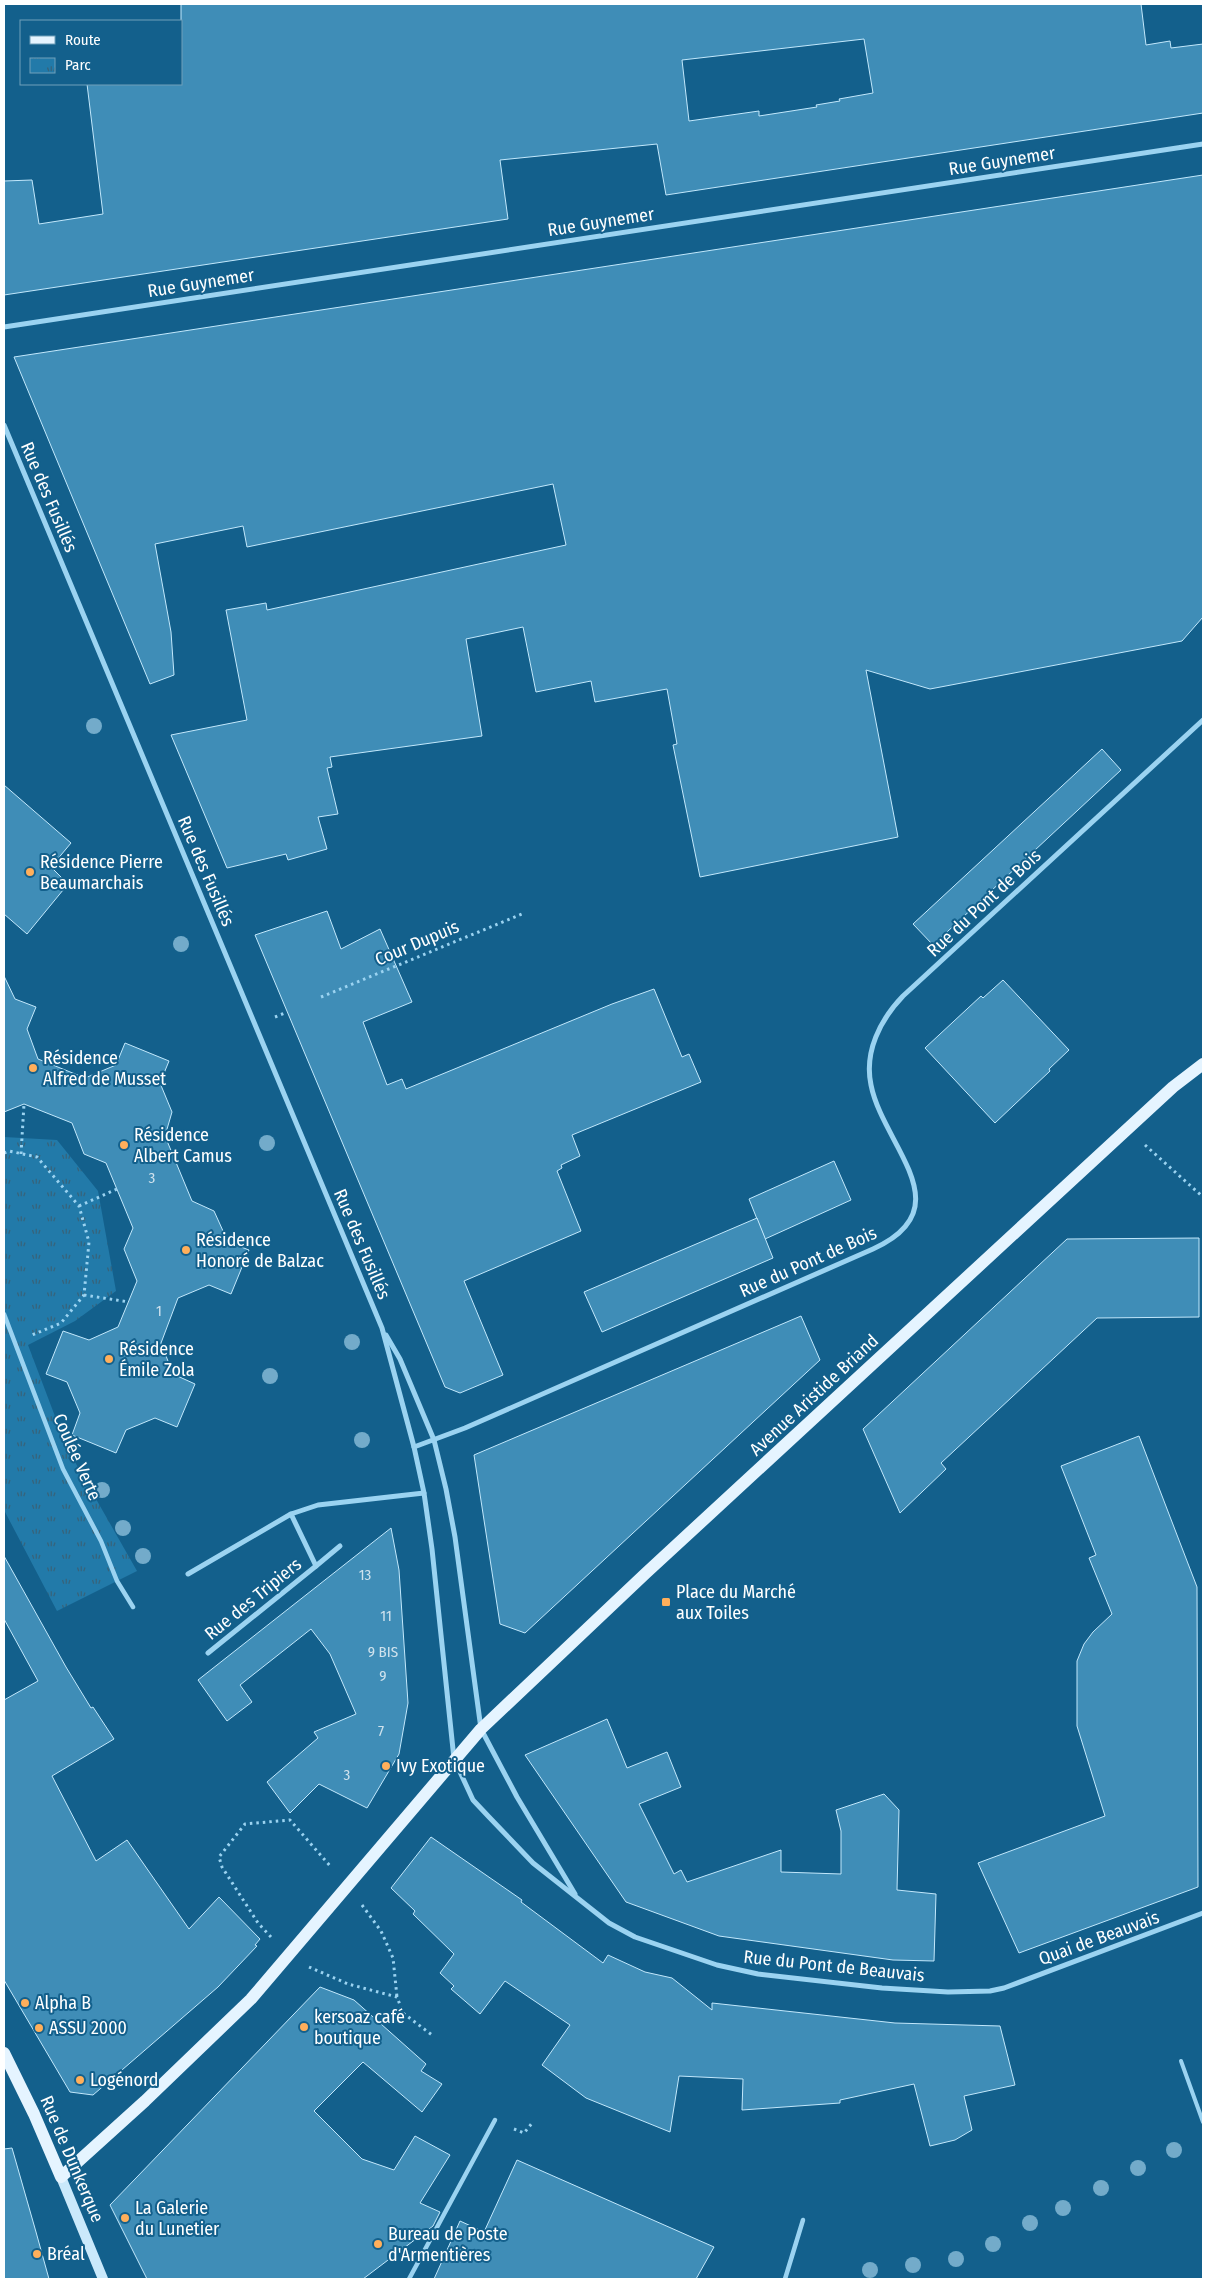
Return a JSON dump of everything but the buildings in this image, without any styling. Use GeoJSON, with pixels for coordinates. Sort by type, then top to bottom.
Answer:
{"type":"FeatureCollection","features":[{"type":"Feature","properties":{"kind":"main road","name":"Avenue Aristide Briand"},"geometry":{"type":"LineString","coordinates":[[1173,1088],[1203,1054]]}},
{"type":"Feature","properties":{"kind":"main road","name":"Avenue Aristide Briand"},"geometry":{"type":"LineString","coordinates":[[481,1729],[1128,1129],[1173,1088],[1203,1064]]}},
{"type":"Feature","properties":{"kind":"main road"},"geometry":{"type":"LineString","coordinates":[[61,2177],[184,2064],[251,1998],[481,1729]]}},
{"type":"Feature","properties":{"kind":"main road","name":"Rue de Dunkerque"},"geometry":{"type":"LineString","coordinates":[[4,2053],[34,2114],[104,2279]]}},
{"type":"Feature","properties":{"kind":"street","name":"Rue Guynemer"},"geometry":{"type":"LineString","coordinates":[[4,327],[1203,144]]}},
{"type":"Feature","properties":{"kind":"street","name":"Rue des Fusillés"},"geometry":{"type":"LineString","coordinates":[[4,425],[382,1328],[400,1359],[434,1440],[446,1489],[481,1729]]}},
{"type":"Feature","properties":{"kind":"street","name":"Rue du Pont de Bois"},"geometry":{"type":"LineString","coordinates":[[414,1447],[880,1246],[898,1235],[914,1213],[917,1203],[916,1190],[911,1175],[878,1109],[870,1083],[872,1049],[883,1021],[908,991],[1203,720]]}},
{"type":"Feature","properties":{"kind":"street","name":"Coulée Verte"},"geometry":{"type":"LineString","coordinates":[[4,1314],[63,1468],[101,1541],[117,1581],[133,1608]]}},
{"type":"Feature","properties":{"kind":"street","name":"Rue des Fusillés"},"geometry":{"type":"LineString","coordinates":[[382,1328],[414,1447],[424,1493]]}},
{"type":"Feature","properties":{"kind":"street"},"geometry":{"type":"LineString","coordinates":[[188,1574],[291,1514],[318,1505],[424,1493],[432,1549],[454,1759],[473,1800],[533,1862],[578,1898]]}},
{"type":"Feature","properties":{"kind":"street","name":"Rue des Tripiers"},"geometry":{"type":"LineString","coordinates":[[291,1514],[316,1566]]}},
{"type":"Feature","properties":{"kind":"street","name":"Rue des Tripiers"},"geometry":{"type":"LineString","coordinates":[[208,1653],[340,1546]]}},
{"type":"Feature","properties":{"kind":"street"},"geometry":{"type":"LineString","coordinates":[[481,1729],[517,1797],[578,1898]]}},
{"type":"Feature","properties":{"kind":"street","name":"Rue du Pont de Beauvais"},"geometry":{"type":"LineString","coordinates":[[578,1898],[609,1923],[635,1937],[717,1964],[758,1974],[916,1990],[971,1992],[1004,1988]]}},
{"type":"Feature","properties":{"kind":"street","name":"Quai de Beauvais"},"geometry":{"type":"LineString","coordinates":[[1004,1988],[1203,1913]]}},
{"type":"Feature","properties":{"kind":"street"},"geometry":{"type":"LineString","coordinates":[[409,2279],[495,2120]]}},
{"type":"Feature","properties":{"kind":"street"},"geometry":{"type":"LineString","coordinates":[[785,2279],[803,2220]]}},
{"type":"Feature","properties":{"kind":"lane"},"geometry":{"type":"LineString","coordinates":[[1181,2061],[1203,2122]]}},
{"type":"Feature","properties":{"kind":"path","name":"Cour Dupuis"},"geometry":{"type":"LineString","coordinates":[[322,997],[522,914]]}},
{"type":"Feature","properties":{"kind":"path"},"geometry":{"type":"LineString","coordinates":[[20,1154],[24,1104]]}},
{"type":"Feature","properties":{"kind":"path"},"geometry":{"type":"LineString","coordinates":[[1128,1129],[1203,1197]]}},
{"type":"Feature","properties":{"kind":"path"},"geometry":{"type":"LineString","coordinates":[[4,1153],[9,1151],[37,1157],[79,1206],[90,1242],[84,1295],[61,1322],[15,1343]]}},
{"type":"Feature","properties":{"kind":"path"},"geometry":{"type":"LineString","coordinates":[[79,1206],[117,1190]]}},
{"type":"Feature","properties":{"kind":"path"},"geometry":{"type":"LineString","coordinates":[[84,1295],[128,1302]]}},
{"type":"Feature","properties":{"kind":"path"},"geometry":{"type":"LineString","coordinates":[[398,1997],[348,1984],[288,1956],[258,1923],[222,1867],[219,1857],[245,1824],[290,1820],[348,1886],[381,1930],[393,1958],[398,1997],[403,2013],[432,2035]]}},
{"type":"Feature","properties":{"kind":"green space"},"geometry":{"type":"Polygon","coordinates":[[[4,1137],[57,1140],[98,1191],[116,1291],[75,1321],[28,1345],[67,1448],[137,1571],[57,1611],[4,1510],[4,1137]]]}},
{"type":"Feature","properties":{"kind":"place","name":"Résidence Pierre Beaumarchais"},"geometry":{"type":"Point","coordinates":[30,872]}},
{"type":"Feature","properties":{"kind":"place","name":"Résidence Alfred de Musset"},"geometry":{"type":"Point","coordinates":[33,1068]}},
{"type":"Feature","properties":{"kind":"place","name":"Résidence Albert Camus"},"geometry":{"type":"Point","coordinates":[124,1145]}},
{"type":"Feature","properties":{"kind":"place","name":"Résidence Honoré de Balzac"},"geometry":{"type":"Point","coordinates":[186,1250]}},
{"type":"Feature","properties":{"kind":"place","name":"Résidence Émile Zola"},"geometry":{"type":"Point","coordinates":[109,1359]}},
{"type":"Feature","properties":{"kind":"place","name":"Place du Marché aux Toiles"},"geometry":{"type":"Point","coordinates":[666,1602]}},
{"type":"Feature","properties":{"kind":"place","name":"Ivy Exotique"},"geometry":{"type":"Point","coordinates":[386,1766]}},
{"type":"Feature","properties":{"kind":"place","name":"Alpha B"},"geometry":{"type":"Point","coordinates":[25,2003]}},
{"type":"Feature","properties":{"kind":"place","name":"kersoaz café boutique"},"geometry":{"type":"Point","coordinates":[304,2027]}},
{"type":"Feature","properties":{"kind":"place","name":"ASSU 2000"},"geometry":{"type":"Point","coordinates":[39,2028]}},
{"type":"Feature","properties":{"kind":"place","name":"Logénord"},"geometry":{"type":"Point","coordinates":[80,2080]}},
{"type":"Feature","properties":{"kind":"place","name":"La Galerie du Lunetier"},"geometry":{"type":"Point","coordinates":[125,2218]}},
{"type":"Feature","properties":{"kind":"place","name":"Bureau de Poste d'Armentières"},"geometry":{"type":"Point","coordinates":[378,2244]}},
{"type":"Feature","properties":{"kind":"place","name":"Bréal"},"geometry":{"type":"Point","coordinates":[37,2254]}}]}
